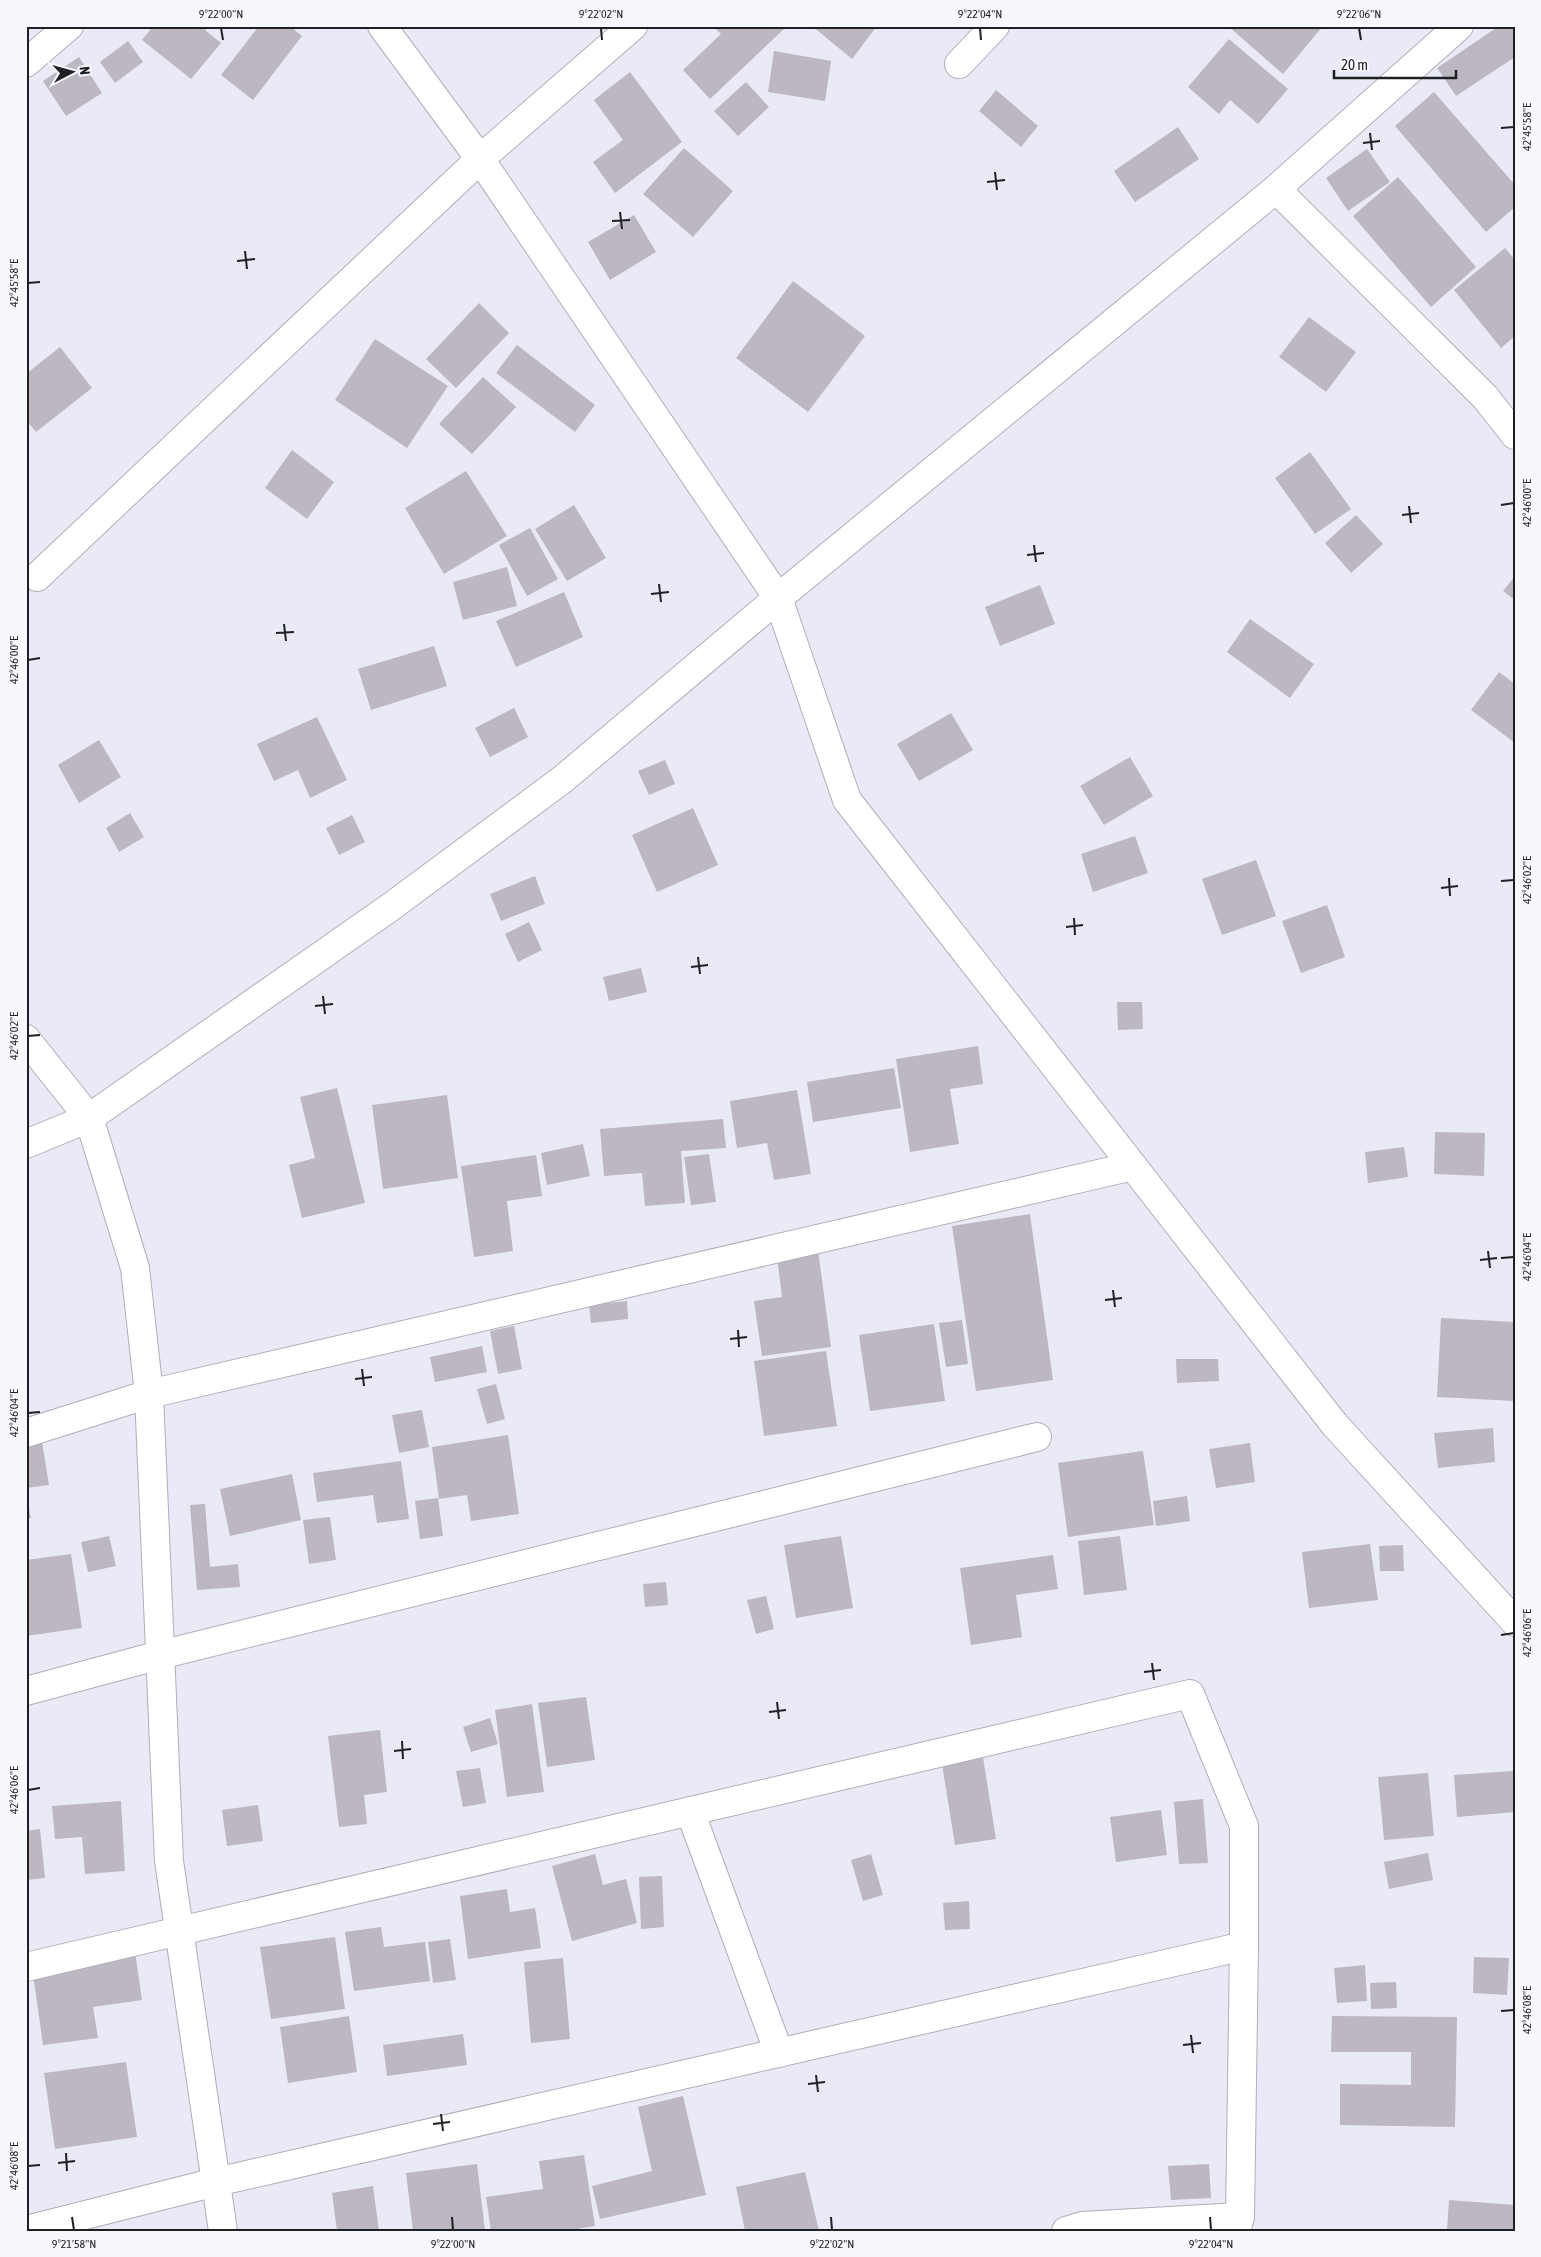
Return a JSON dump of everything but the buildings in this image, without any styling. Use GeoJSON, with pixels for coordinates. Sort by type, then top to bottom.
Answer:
{"type":"FeatureCollection","features":[{"type":"Feature","properties":{"kind":"street"},"geometry":{"type":"LineString","coordinates":[[26,63],[69,26]]}},
{"type":"Feature","properties":{"kind":"street"},"geometry":{"type":"LineString","coordinates":[[382,26],[480,159],[778,598],[847,800],[1334,1425],[1515,1622]]}},
{"type":"Feature","properties":{"kind":"street"},"geometry":{"type":"LineString","coordinates":[[37,577],[480,159],[633,26]]}},
{"type":"Feature","properties":{"kind":"street"},"geometry":{"type":"LineString","coordinates":[[959,64],[995,26]]}},
{"type":"Feature","properties":{"kind":"street"},"geometry":{"type":"LineString","coordinates":[[26,1144],[89,1118],[392,906],[563,779],[778,598],[1276,189],[1459,26]]}},
{"type":"Feature","properties":{"kind":"street"},"geometry":{"type":"LineString","coordinates":[[1276,189],[1485,398],[1515,435]]}},
{"type":"Feature","properties":{"kind":"street"},"geometry":{"type":"LineString","coordinates":[[26,1039],[89,1118],[135,1268],[149,1394],[169,1861],[223,2231]]}},
{"type":"Feature","properties":{"kind":"street"},"geometry":{"type":"LineString","coordinates":[[26,1433],[149,1394],[1133,1166]]}},
{"type":"Feature","properties":{"kind":"street"},"geometry":{"type":"LineString","coordinates":[[26,1691],[160,1655],[1037,1437]]}},
{"type":"Feature","properties":{"kind":"street"},"geometry":{"type":"LineString","coordinates":[[26,1967],[1190,1694],[1244,1826],[1244,1946],[1238,2224],[1082,2226],[1066,2231]]}},
{"type":"Feature","properties":{"kind":"street"},"geometry":{"type":"LineString","coordinates":[[690,1811],[779,2053]]}},
{"type":"Feature","properties":{"kind":"street"},"geometry":{"type":"LineString","coordinates":[[26,2230],[216,2182],[1244,1946]]}}]}
